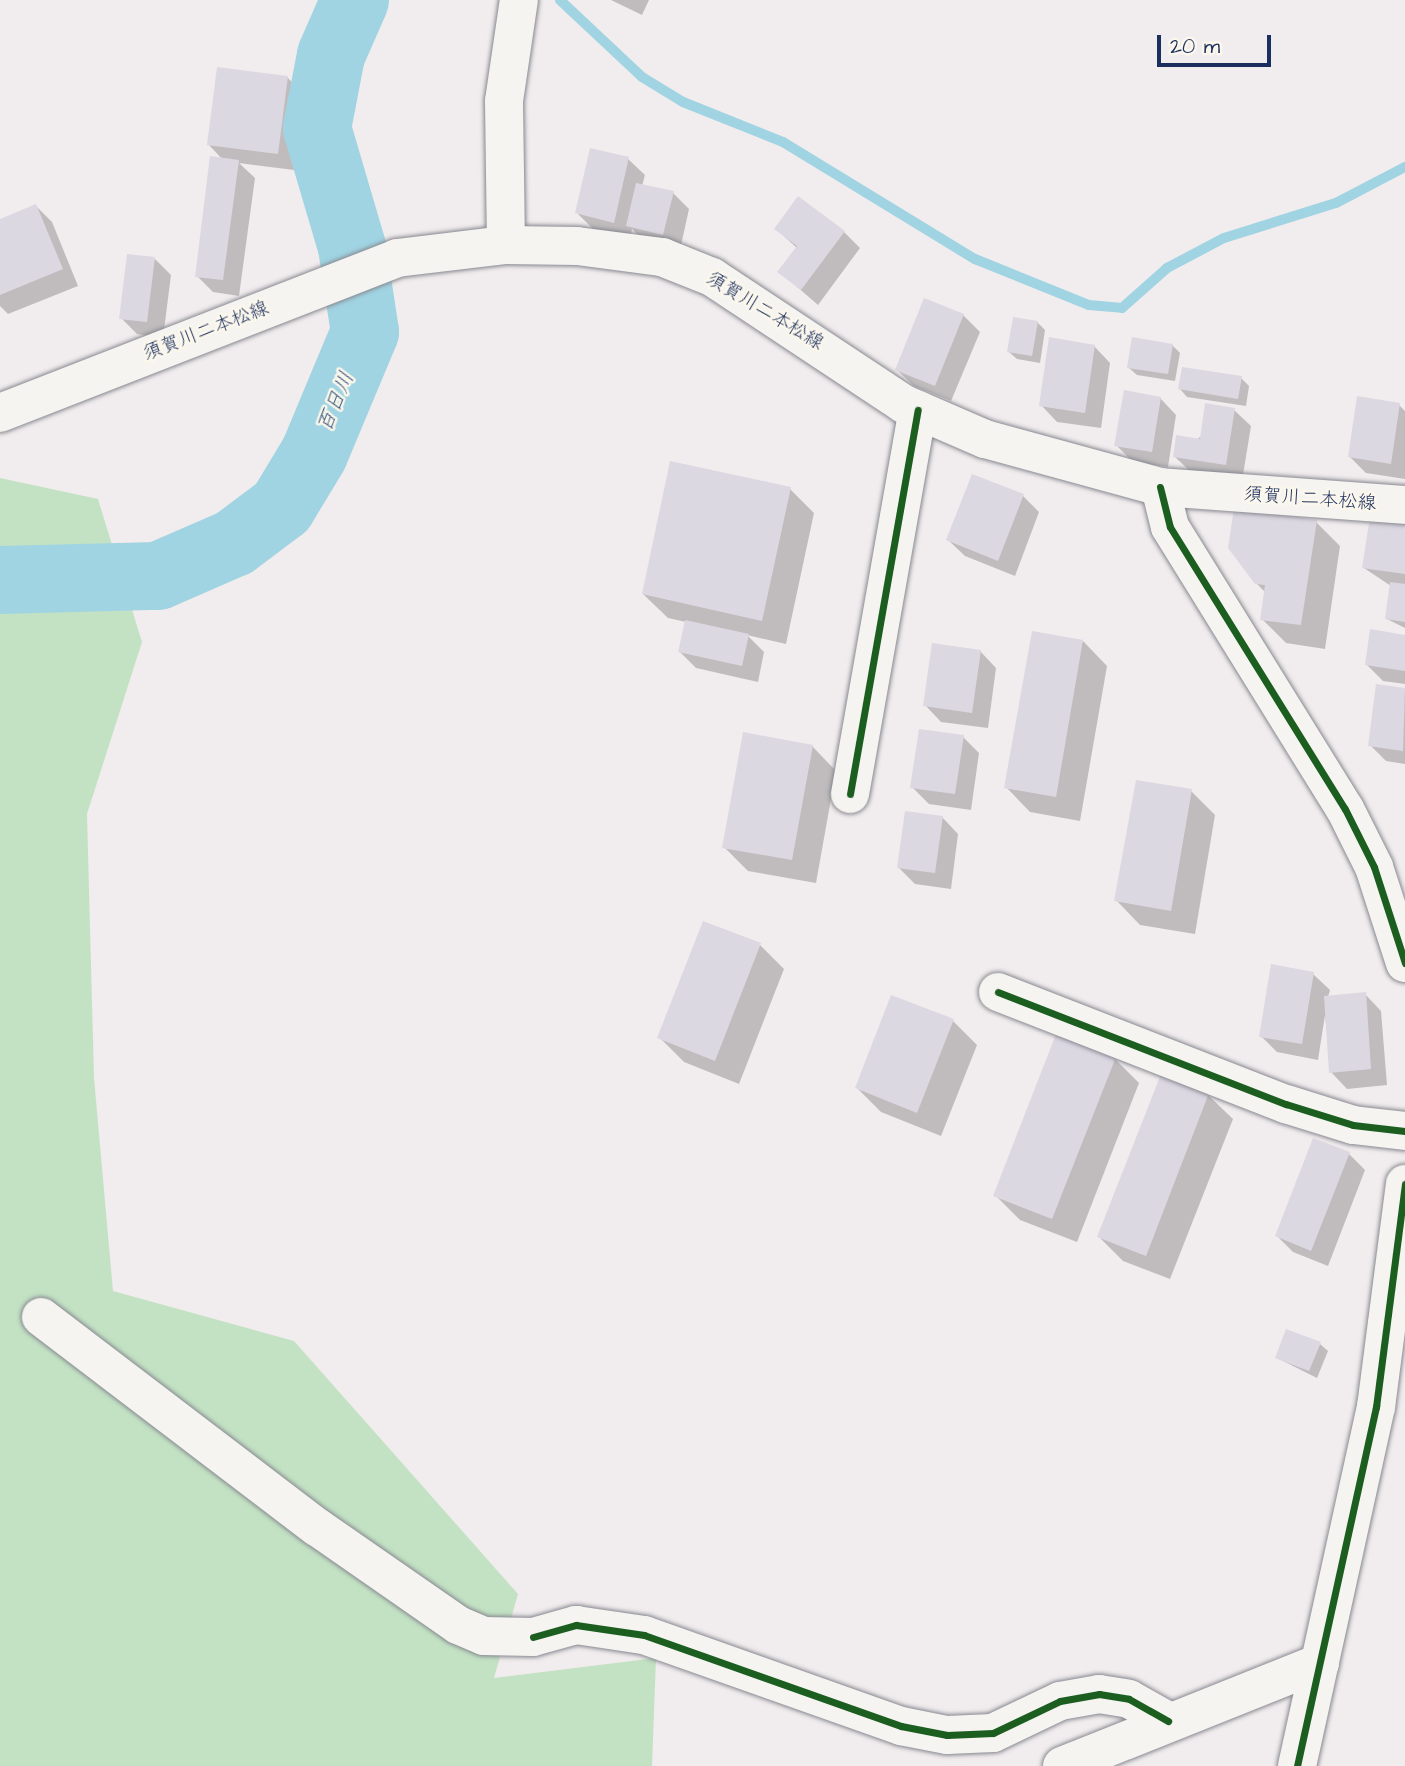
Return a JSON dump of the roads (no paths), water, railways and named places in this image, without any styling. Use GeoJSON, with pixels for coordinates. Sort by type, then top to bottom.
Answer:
{"type":"FeatureCollection","features":[{"type":"Feature","properties":{"kind":"street"},"geometry":{"type":"LineString","coordinates":[[506,245],[504,100],[519,0]]}},
{"type":"Feature","properties":{"kind":"street","name":"須賀川二本松線"},"geometry":{"type":"LineString","coordinates":[[0,413],[397,258],[506,245],[662,257],[712,277],[918,410],[985,439],[1160,487],[1405,505]]}},
{"type":"Feature","properties":{"kind":"street"},"geometry":{"type":"LineString","coordinates":[[850,794],[918,410]]}},
{"type":"Feature","properties":{"kind":"street"},"geometry":{"type":"LineString","coordinates":[[1160,487],[1170,527],[1345,809],[1374,867],[1405,963]]}},
{"type":"Feature","properties":{"kind":"street"},"geometry":{"type":"LineString","coordinates":[[998,992],[1286,1104],[1353,1125],[1405,1131]]}},
{"type":"Feature","properties":{"kind":"street"},"geometry":{"type":"LineString","coordinates":[[1297,1766],[1376,1407],[1405,1184]]}},
{"type":"Feature","properties":{"kind":"street"},"geometry":{"type":"LineString","coordinates":[[41,1317],[458,1625],[484,1636],[533,1637],[576,1625],[644,1635],[901,1726],[947,1735],[993,1733],[1060,1701],[1100,1694],[1129,1699],[1168,1721]]}},
{"type":"Feature","properties":{"kind":"street"},"geometry":{"type":"LineString","coordinates":[[1062,1766],[1168,1721],[1320,1664]]}},
{"type":"Feature","properties":{"kind":"waterway","name":"百日川"},"geometry":{"type":"LineString","coordinates":[[0,580],[158,576],[234,543],[282,507],[314,454],[365,332],[352,247],[317,128],[331,55],[355,0]]}},
{"type":"Feature","properties":{"kind":"waterway"},"geometry":{"type":"LineString","coordinates":[[560,0],[642,77],[683,102],[783,142],[975,259],[1089,305],[1122,308],[1167,268],[1224,238],[1336,203],[1405,167]]}}]}
